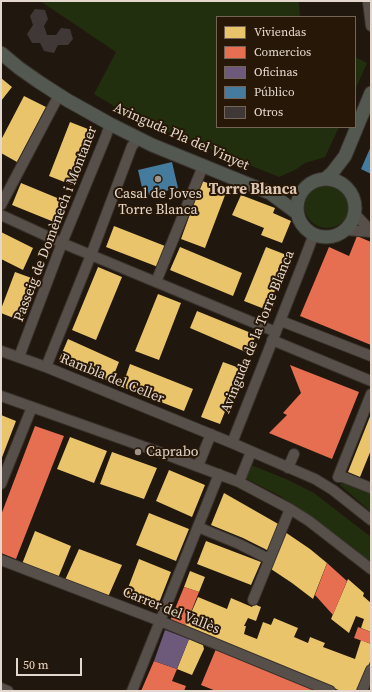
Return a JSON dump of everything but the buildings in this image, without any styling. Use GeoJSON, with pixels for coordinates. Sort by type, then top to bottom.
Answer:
{"type":"FeatureCollection","features":[{"type":"Feature","properties":{"kind":"main road","name":"Avinguda Pla del Vinyet"},"geometry":{"type":"LineString","coordinates":[[1,53],[19,68],[59,95],[110,124],[138,138],[270,193],[297,213]]}},
{"type":"Feature","properties":{"kind":"main road"},"geometry":{"type":"LineString","coordinates":[[325,179],[332,173],[345,156],[371,93]]}},
{"type":"Feature","properties":{"kind":"main road"},"geometry":{"type":"LineString","coordinates":[[345,156],[347,187]]}},
{"type":"Feature","properties":{"kind":"main road"},"geometry":{"type":"LineString","coordinates":[[325,179],[337,180],[347,187],[355,202],[355,214],[350,226],[346,230],[333,236],[324,236],[314,234],[302,225],[297,213],[296,204],[298,196],[302,190],[310,183],[325,179]]}},
{"type":"Feature","properties":{"kind":"main road","name":"Avinguda Pla del Vinyet"},"geometry":{"type":"LineString","coordinates":[[270,193],[282,194],[302,190]]}},
{"type":"Feature","properties":{"kind":"street"},"geometry":{"type":"LineString","coordinates":[[368,2],[371,26]]}},
{"type":"Feature","properties":{"kind":"street"},"geometry":{"type":"LineString","coordinates":[[1,205],[59,95]]}},
{"type":"Feature","properties":{"kind":"street","name":"Passeig de Domènech i Montaner"},"geometry":{"type":"LineString","coordinates":[[19,357],[62,243],[110,124]]}},
{"type":"Feature","properties":{"kind":"street"},"geometry":{"type":"LineString","coordinates":[[46,367],[91,255],[132,146],[138,138]]}},
{"type":"Feature","properties":{"kind":"street"},"geometry":{"type":"LineString","coordinates":[[156,282],[203,166]]}},
{"type":"Feature","properties":{"kind":"street"},"geometry":{"type":"LineString","coordinates":[[355,214],[371,232]]}},
{"type":"Feature","properties":{"kind":"street"},"geometry":{"type":"LineString","coordinates":[[1,215],[62,243],[156,282],[371,381]]}},
{"type":"Feature","properties":{"kind":"street"},"geometry":{"type":"LineString","coordinates":[[346,230],[371,232]]}},
{"type":"Feature","properties":{"kind":"street","name":"Avinguda de la Torre Blanca"},"geometry":{"type":"LineString","coordinates":[[232,442],[304,263],[314,234]]}},
{"type":"Feature","properties":{"kind":"street"},"geometry":{"type":"LineString","coordinates":[[280,321],[371,356]]}},
{"type":"Feature","properties":{"kind":"street","name":"Rambla del Celler"},"geometry":{"type":"LineString","coordinates":[[1,351],[46,367],[232,442],[315,479],[333,490],[371,520]]}},
{"type":"Feature","properties":{"kind":"street"},"geometry":{"type":"LineString","coordinates":[[371,394],[338,476],[371,488]]}},
{"type":"Feature","properties":{"kind":"street"},"geometry":{"type":"LineString","coordinates":[[1,396],[239,482],[309,520],[371,569]]}},
{"type":"Feature","properties":{"kind":"street"},"geometry":{"type":"LineString","coordinates":[[1,484],[32,407]]}},
{"type":"Feature","properties":{"kind":"street"},"geometry":{"type":"LineString","coordinates":[[198,466],[211,434]]}},
{"type":"Feature","properties":{"kind":"street"},"geometry":{"type":"LineString","coordinates":[[239,482],[252,452]]}},
{"type":"Feature","properties":{"kind":"street"},"geometry":{"type":"LineString","coordinates":[[288,468],[294,454]]}},
{"type":"Feature","properties":{"kind":"street"},"geometry":{"type":"LineString","coordinates":[[132,691],[219,474]]}},
{"type":"Feature","properties":{"kind":"street"},"geometry":{"type":"LineString","coordinates":[[253,600],[290,509]]}},
{"type":"Feature","properties":{"kind":"street"},"geometry":{"type":"LineString","coordinates":[[198,527],[239,544],[269,559]]}},
{"type":"Feature","properties":{"kind":"street","name":"Carrer del Vallès"},"geometry":{"type":"LineString","coordinates":[[1,560],[160,622],[330,691]]}},
{"type":"Feature","properties":{"kind":"street"},"geometry":{"type":"LineString","coordinates":[[362,691],[371,670]]}},
{"type":"Feature","properties":{"kind":"street"},"geometry":{"type":"LineString","coordinates":[[1,688],[8,691]]}},
{"type":"Feature","properties":{"kind":"green space"},"geometry":{"type":"Polygon","coordinates":[[[40,1],[299,1],[300,16],[216,16],[216,128],[339,128],[325,157],[305,163],[295,170],[279,177],[127,114],[94,94],[116,52],[40,1]]]}},
{"type":"Feature","properties":{"kind":"green space"},"geometry":{"type":"Polygon","coordinates":[[[356,58],[367,63],[356,88],[356,58]]]}},
{"type":"Feature","properties":{"kind":"green space"},"geometry":{"type":"Polygon","coordinates":[[[322,182],[332,182],[340,186],[346,192],[350,200],[350,210],[346,218],[340,224],[332,228],[322,228],[314,224],[308,218],[304,210],[304,200],[308,192],[314,186],[322,182]]]}},
{"type":"Feature","properties":{"kind":"green space"},"geometry":{"type":"Polygon","coordinates":[[[251,465],[286,479],[314,493],[371,537],[371,566],[297,507],[280,496],[245,478],[251,465]]]}},
{"type":"Feature","properties":{"kind":"green space"},"geometry":{"type":"Polygon","coordinates":[[[343,477],[371,492],[371,512],[340,485],[343,477]]]}},
{"type":"Feature","properties":{"kind":"place","name":"Casal de Joves Torre Blanca"},"geometry":{"type":"Point","coordinates":[158,179]}},
{"type":"Feature","properties":{"kind":"place","name":"Caprabo"},"geometry":{"type":"Point","coordinates":[138,452]}},
{"type":"Feature","properties":{"kind":"district","name":"Torre Blanca"},"geometry":{"type":"Point","coordinates":[253,190]}}]}
